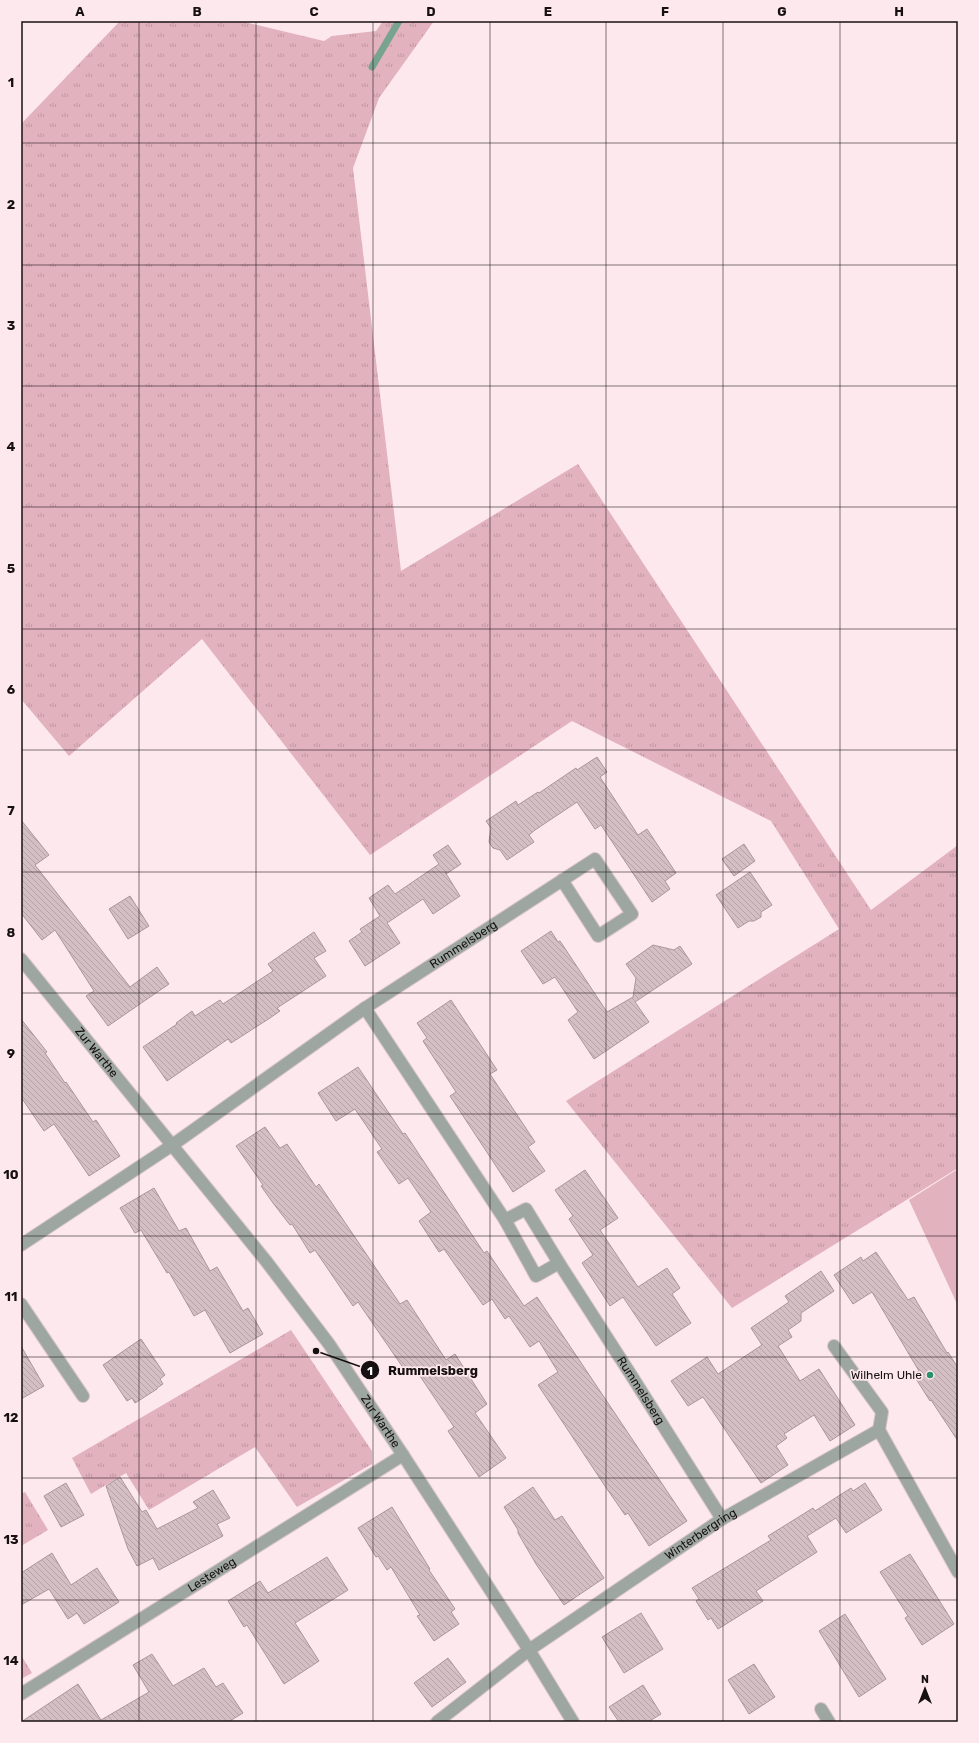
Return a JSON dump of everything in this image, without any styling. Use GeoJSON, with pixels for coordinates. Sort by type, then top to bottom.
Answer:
{"type":"FeatureCollection","features":[{"type":"Feature","properties":{"kind":"street","name":"Rummelsberg"},"geometry":{"type":"LineString","coordinates":[[172,1146],[365,1008],[595,858],[632,914],[598,936],[562,880]]}},
{"type":"Feature","properties":{"kind":"street","name":"Zur Warthe"},"geometry":{"type":"LineString","coordinates":[[21,959],[266,1261],[328,1344],[403,1455],[529,1650],[573,1722]]}},
{"type":"Feature","properties":{"kind":"street"},"geometry":{"type":"LineString","coordinates":[[365,1008],[504,1220],[536,1276],[559,1264]]}},
{"type":"Feature","properties":{"kind":"street"},"geometry":{"type":"LineString","coordinates":[[21,1245],[172,1146]]}},
{"type":"Feature","properties":{"kind":"street","name":"Rummelsberg"},"geometry":{"type":"LineString","coordinates":[[504,1220],[526,1209],[559,1264],[722,1519]]}},
{"type":"Feature","properties":{"kind":"street"},"geometry":{"type":"LineString","coordinates":[[21,1304],[83,1396]]}},
{"type":"Feature","properties":{"kind":"street"},"geometry":{"type":"LineString","coordinates":[[834,1346],[882,1412],[879,1430],[958,1572]]}},
{"type":"Feature","properties":{"kind":"street","name":"Winterbergring"},"geometry":{"type":"LineString","coordinates":[[529,1650],[722,1519],[879,1430]]}},
{"type":"Feature","properties":{"kind":"street","name":"Lesteweg"},"geometry":{"type":"LineString","coordinates":[[21,1694],[403,1455]]}},
{"type":"Feature","properties":{"kind":"street"},"geometry":{"type":"LineString","coordinates":[[437,1722],[529,1650]]}},
{"type":"Feature","properties":{"kind":"street"},"geometry":{"type":"LineString","coordinates":[[821,1709],[829,1722]]}},
{"type":"Feature","properties":{"kind":"green space"},"geometry":{"type":"Polygon","coordinates":[[[120,21],[240,21],[324,41],[332,36],[376,31],[383,21],[434,21],[379,98],[353,168],[401,571],[578,464],[871,910],[958,845],[958,1168],[732,1308],[566,1101],[839,929],[771,821],[572,721],[370,855],[202,639],[69,756],[21,699],[21,124],[120,21]]]}},
{"type":"Feature","properties":{"kind":"green space"},"geometry":{"type":"Polygon","coordinates":[[[958,1169],[958,1306],[909,1200],[958,1169]]]}},
{"type":"Feature","properties":{"kind":"green space"},"geometry":{"type":"Polygon","coordinates":[[[291,1330],[372,1451],[372,1464],[297,1507],[255,1447],[149,1510],[126,1473],[91,1494],[72,1458],[291,1330]]]}},
{"type":"Feature","properties":{"kind":"green space"},"geometry":{"type":"Polygon","coordinates":[[[25,1492],[48,1530],[21,1546],[21,1494],[25,1492]]]}},
{"type":"Feature","properties":{"kind":"green space"},"geometry":{"type":"Polygon","coordinates":[[[21,1655],[32,1673],[21,1679],[21,1655]]]}},
{"type":"Feature","properties":{"kind":"building"},"geometry":{"type":"Polygon","coordinates":[[[597,757],[607,772],[600,777],[638,835],[647,829],[676,873],[665,881],[670,889],[652,902],[601,825],[595,829],[577,802],[535,830],[529,835],[534,842],[507,860],[500,850],[493,848],[489,842],[491,828],[486,821],[516,801],[518,805],[576,768],[577,770],[597,757]]]}},
{"type":"Feature","properties":{"kind":"building"},"geometry":{"type":"Polygon","coordinates":[[[21,820],[49,855],[35,865],[130,987],[157,967],[169,984],[108,1026],[86,996],[94,991],[55,930],[42,940],[21,913],[21,820]]]}},
{"type":"Feature","properties":{"kind":"building"},"geometry":{"type":"Polygon","coordinates":[[[744,844],[755,861],[734,876],[722,859],[744,844]]]}},
{"type":"Feature","properties":{"kind":"building"},"geometry":{"type":"Polygon","coordinates":[[[448,845],[461,864],[446,874],[460,896],[433,914],[423,899],[387,923],[400,943],[365,966],[349,941],[362,932],[360,929],[380,916],[369,898],[388,885],[395,894],[439,864],[433,855],[448,845]]]}},
{"type":"Feature","properties":{"kind":"building"},"geometry":{"type":"Polygon","coordinates":[[[750,872],[772,905],[761,912],[761,917],[754,921],[749,921],[738,928],[716,895],[750,872]]]}},
{"type":"Feature","properties":{"kind":"building"},"geometry":{"type":"Polygon","coordinates":[[[130,896],[149,926],[128,939],[109,909],[130,896]]]}},
{"type":"Feature","properties":{"kind":"building"},"geometry":{"type":"Polygon","coordinates":[[[551,931],[558,942],[560,941],[607,1012],[633,997],[636,978],[626,964],[653,945],[674,950],[680,946],[692,964],[635,1002],[649,1022],[594,1059],[568,1020],[578,1012],[555,977],[543,984],[521,951],[551,931]]]}},
{"type":"Feature","properties":{"kind":"building"},"geometry":{"type":"Polygon","coordinates":[[[314,932],[326,951],[314,958],[326,976],[277,1008],[280,1011],[270,1018],[231,1043],[228,1039],[167,1081],[143,1047],[177,1024],[176,1023],[192,1011],[195,1016],[220,1000],[223,1004],[273,971],[268,964],[314,932]]]}},
{"type":"Feature","properties":{"kind":"building"},"geometry":{"type":"Polygon","coordinates":[[[451,1000],[497,1070],[490,1074],[535,1142],[528,1147],[545,1171],[513,1192],[450,1096],[456,1092],[423,1041],[427,1038],[417,1023],[451,1000]]]}},
{"type":"Feature","properties":{"kind":"building"},"geometry":{"type":"Polygon","coordinates":[[[21,1019],[47,1052],[45,1053],[93,1122],[96,1120],[120,1156],[89,1176],[54,1124],[44,1131],[21,1097],[21,1019]]]}},
{"type":"Feature","properties":{"kind":"building"},"geometry":{"type":"Polygon","coordinates":[[[358,1067],[403,1134],[405,1133],[484,1253],[487,1251],[524,1306],[537,1297],[687,1521],[649,1546],[628,1513],[625,1515],[605,1486],[538,1385],[558,1372],[539,1341],[530,1347],[509,1316],[505,1319],[492,1299],[483,1305],[444,1249],[439,1252],[419,1221],[431,1212],[408,1178],[399,1184],[377,1152],[382,1149],[355,1109],[336,1121],[318,1093],[358,1067]]]}},
{"type":"Feature","properties":{"kind":"building"},"geometry":{"type":"Polygon","coordinates":[[[265,1127],[280,1148],[287,1144],[316,1187],[319,1184],[400,1304],[407,1300],[446,1360],[455,1354],[487,1404],[475,1413],[506,1458],[479,1477],[448,1431],[454,1427],[414,1367],[406,1372],[358,1302],[353,1306],[315,1250],[310,1253],[292,1224],[290,1225],[261,1186],[263,1185],[236,1146],[265,1127]]]}},
{"type":"Feature","properties":{"kind":"building"},"geometry":{"type":"Polygon","coordinates":[[[585,1170],[618,1218],[600,1230],[638,1287],[667,1268],[680,1288],[672,1294],[691,1323],[656,1346],[623,1297],[610,1306],[582,1263],[593,1255],[569,1219],[573,1216],[555,1190],[585,1170]]]}},
{"type":"Feature","properties":{"kind":"building"},"geometry":{"type":"Polygon","coordinates":[[[154,1188],[179,1231],[186,1228],[210,1271],[217,1267],[243,1311],[248,1308],[263,1334],[230,1353],[205,1310],[194,1316],[169,1272],[167,1273],[141,1230],[135,1233],[120,1208],[154,1188]]]}},
{"type":"Feature","properties":{"kind":"building"},"geometry":{"type":"Polygon","coordinates":[[[876,1252],[908,1300],[914,1297],[947,1353],[948,1352],[958,1368],[958,1441],[913,1374],[919,1371],[872,1292],[853,1304],[834,1275],[861,1257],[863,1261],[876,1252]]]}},
{"type":"Feature","properties":{"kind":"building"},"geometry":{"type":"Polygon","coordinates":[[[821,1271],[834,1291],[801,1313],[801,1321],[788,1330],[792,1337],[778,1346],[800,1381],[819,1369],[855,1425],[830,1441],[814,1415],[784,1434],[787,1438],[776,1446],[788,1465],[761,1483],[703,1397],[688,1406],[671,1381],[707,1357],[718,1374],[762,1345],[751,1328],[789,1302],[785,1296],[821,1271]]]}},
{"type":"Feature","properties":{"kind":"building"},"geometry":{"type":"Polygon","coordinates":[[[141,1339],[165,1375],[160,1379],[163,1384],[135,1403],[132,1398],[127,1401],[103,1365],[141,1339]]]}},
{"type":"Feature","properties":{"kind":"building"},"geometry":{"type":"Polygon","coordinates":[[[21,1346],[44,1386],[21,1399],[21,1346]]]}},
{"type":"Feature","properties":{"kind":"building"},"geometry":{"type":"Polygon","coordinates":[[[120,1477],[142,1512],[146,1510],[157,1529],[198,1508],[193,1502],[213,1490],[230,1518],[217,1524],[223,1536],[159,1570],[153,1558],[137,1566],[128,1549],[106,1486],[120,1477]]]}},
{"type":"Feature","properties":{"kind":"building"},"geometry":{"type":"Polygon","coordinates":[[[66,1483],[84,1515],[61,1527],[44,1496],[66,1483]]]}},
{"type":"Feature","properties":{"kind":"building"},"geometry":{"type":"Polygon","coordinates":[[[865,1483],[882,1510],[846,1533],[836,1518],[807,1536],[817,1552],[756,1591],[763,1601],[718,1629],[711,1618],[708,1620],[696,1601],[699,1599],[692,1588],[771,1540],[768,1536],[813,1508],[815,1511],[851,1488],[853,1491],[865,1483]]]}},
{"type":"Feature","properties":{"kind":"building"},"geometry":{"type":"Polygon","coordinates":[[[533,1487],[555,1520],[562,1516],[604,1578],[564,1605],[536,1564],[504,1507],[533,1487]]]}},
{"type":"Feature","properties":{"kind":"building"},"geometry":{"type":"Polygon","coordinates":[[[392,1507],[430,1569],[429,1570],[455,1609],[451,1612],[459,1624],[434,1641],[417,1616],[420,1615],[391,1567],[387,1570],[378,1556],[376,1557],[358,1528],[392,1507]]]}},
{"type":"Feature","properties":{"kind":"building"},"geometry":{"type":"Polygon","coordinates":[[[52,1553],[71,1585],[97,1568],[119,1602],[84,1624],[77,1613],[68,1619],[49,1589],[21,1605],[21,1573],[52,1553]]]}},
{"type":"Feature","properties":{"kind":"building"},"geometry":{"type":"Polygon","coordinates":[[[910,1554],[954,1624],[922,1645],[905,1618],[908,1616],[880,1572],[910,1554]]]}},
{"type":"Feature","properties":{"kind":"building"},"geometry":{"type":"Polygon","coordinates":[[[327,1557],[348,1590],[295,1623],[319,1661],[284,1684],[247,1625],[244,1627],[228,1601],[260,1581],[268,1593],[327,1557]]]}},
{"type":"Feature","properties":{"kind":"building"},"geometry":{"type":"Polygon","coordinates":[[[641,1613],[663,1649],[624,1673],[602,1637],[641,1613]]]}},
{"type":"Feature","properties":{"kind":"building"},"geometry":{"type":"Polygon","coordinates":[[[845,1614],[886,1679],[859,1697],[819,1631],[845,1614]]]}},
{"type":"Feature","properties":{"kind":"building"},"geometry":{"type":"Polygon","coordinates":[[[152,1654],[173,1686],[204,1668],[216,1687],[223,1683],[243,1713],[228,1722],[21,1722],[78,1684],[101,1720],[149,1692],[133,1665],[152,1654]]]}},
{"type":"Feature","properties":{"kind":"building"},"geometry":{"type":"Polygon","coordinates":[[[448,1658],[466,1682],[432,1707],[414,1683],[448,1658]]]}},
{"type":"Feature","properties":{"kind":"building"},"geometry":{"type":"Polygon","coordinates":[[[754,1664],[775,1697],[749,1714],[728,1680],[754,1664]]]}},
{"type":"Feature","properties":{"kind":"building"},"geometry":{"type":"Polygon","coordinates":[[[643,1685],[661,1714],[648,1722],[619,1722],[609,1707],[643,1685]]]}},
{"type":"Feature","properties":{"kind":"waterway"},"geometry":{"type":"LineString","coordinates":[[372,67],[399,21]]}},
{"type":"Feature","properties":{"kind":"place","name":"Rummelsberg"},"geometry":{"type":"Point","coordinates":[316,1351]}},
{"type":"Feature","properties":{"kind":"place","name":"Wilhelm Uhle"},"geometry":{"type":"Point","coordinates":[930,1375]}}]}
